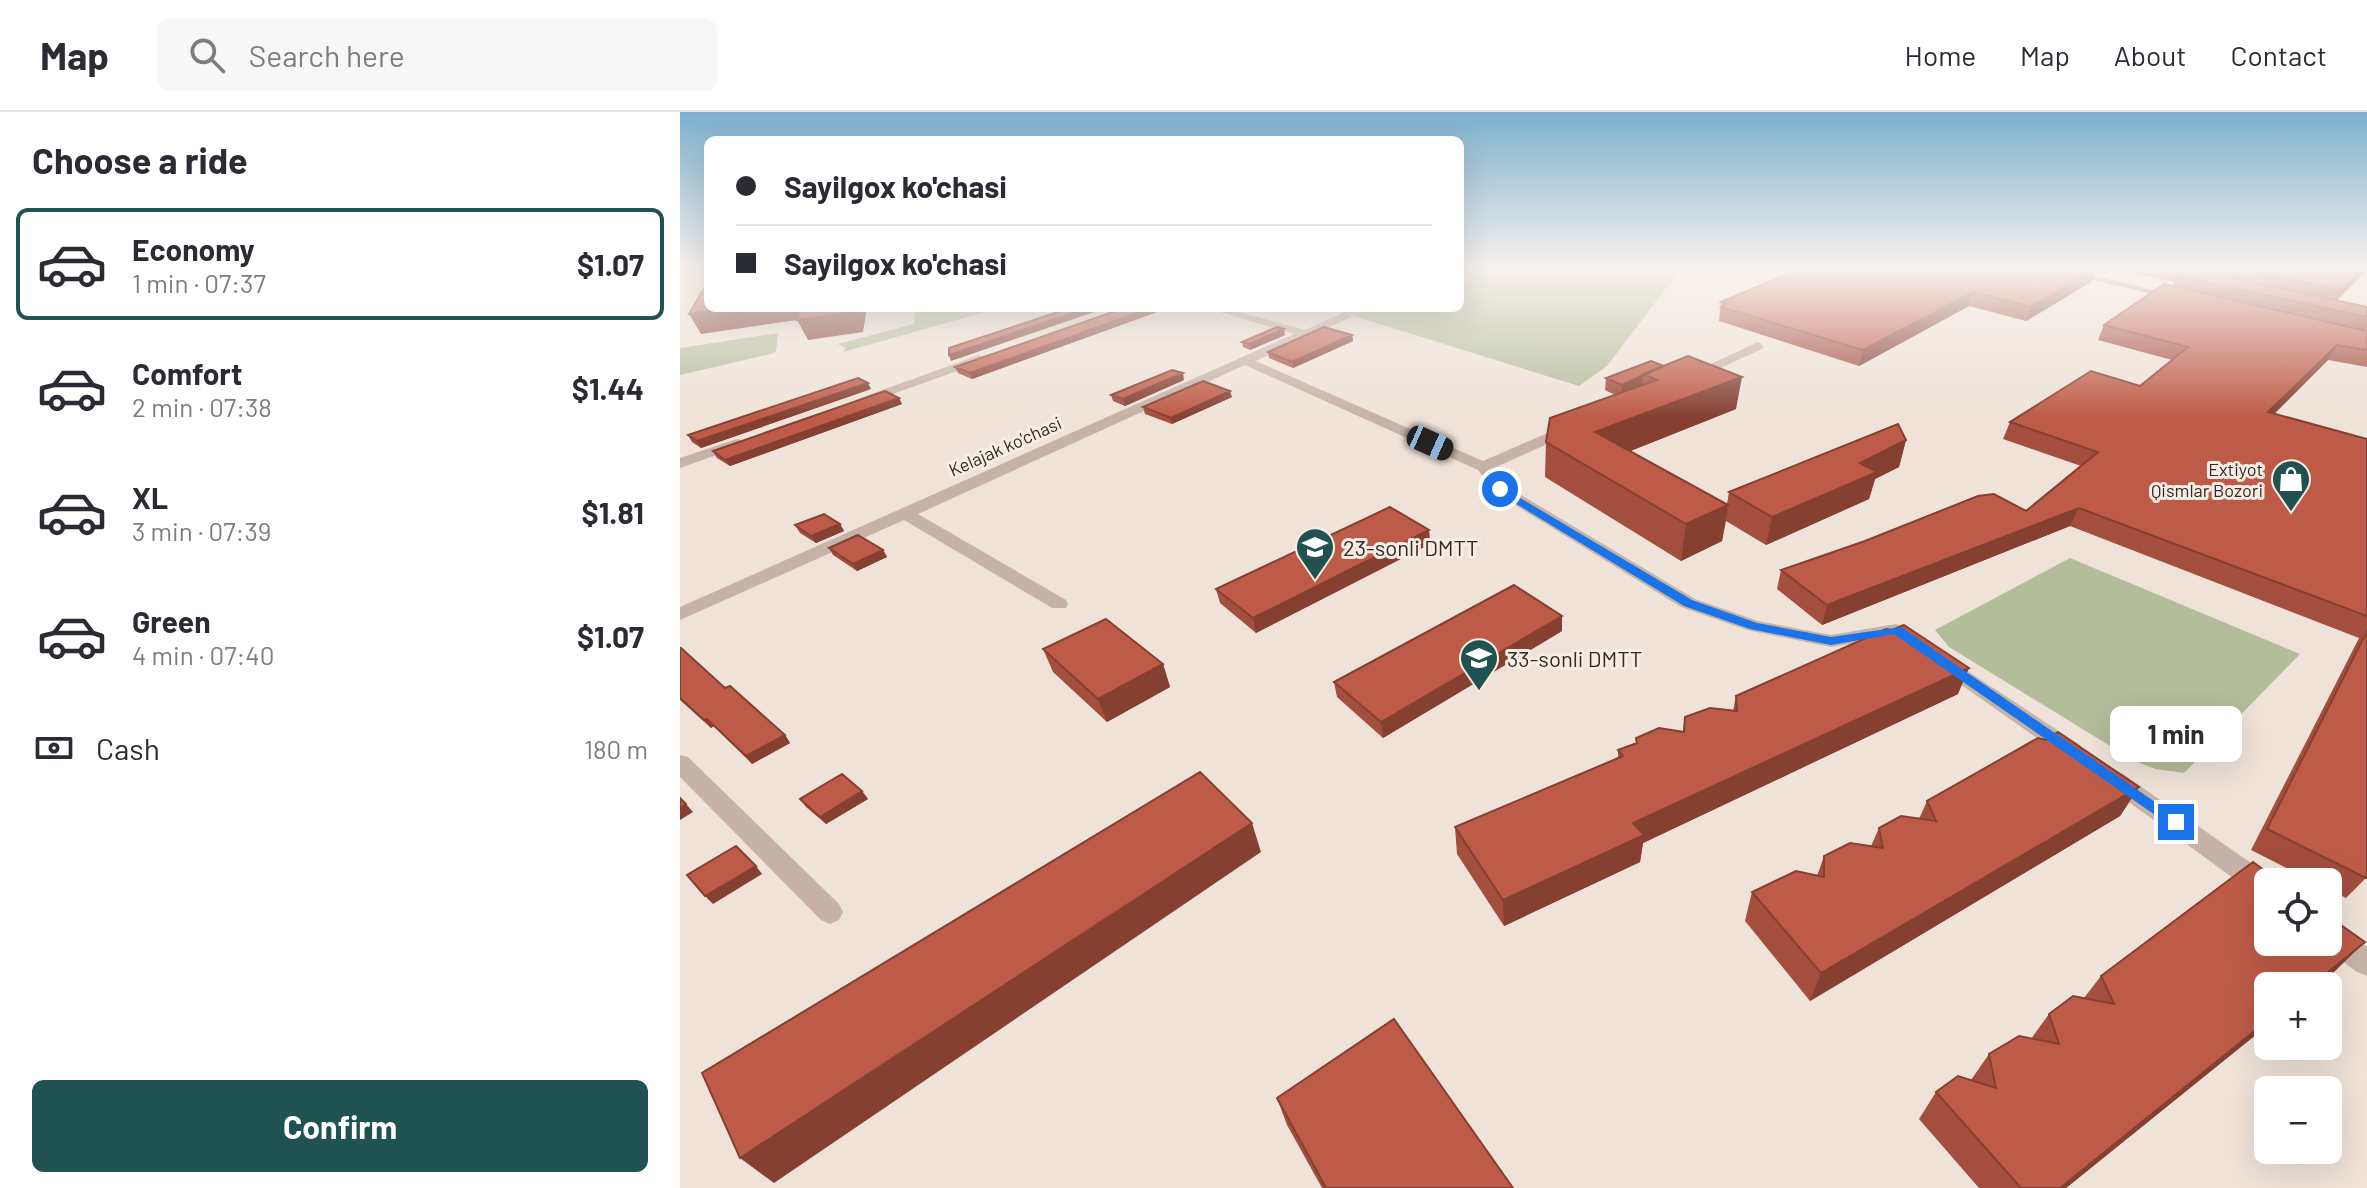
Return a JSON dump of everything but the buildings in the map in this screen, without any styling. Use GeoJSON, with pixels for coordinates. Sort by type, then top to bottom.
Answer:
{"type":"FeatureCollection","features":[{"type":"Feature","properties":{"kind":"street"},"geometry":{"type":"LineString","coordinates":[[1246,317],[1307,334]]}},
{"type":"Feature","properties":{"kind":"street","name":"Kelajak ko'chasi"},"geometry":{"type":"LineString","coordinates":[[680,614],[1342,317]]}},
{"type":"Feature","properties":{"kind":"street"},"geometry":{"type":"LineString","coordinates":[[1676,382],[1758,346]]}},
{"type":"Feature","properties":{"kind":"street"},"geometry":{"type":"LineString","coordinates":[[844,406],[992,355]]}},
{"type":"Feature","properties":{"kind":"street"},"geometry":{"type":"LineString","coordinates":[[1246,361],[1483,467],[1500,489],[1688,603],[1754,626],[1831,641],[1896,630],[2202,839],[2254,878]]}},
{"type":"Feature","properties":{"kind":"street"},"geometry":{"type":"LineString","coordinates":[[1483,467],[1580,425]]}},
{"type":"Feature","properties":{"kind":"street"},"geometry":{"type":"LineString","coordinates":[[680,463],[754,437]]}},
{"type":"Feature","properties":{"kind":"street"},"geometry":{"type":"LineString","coordinates":[[905,513],[1059,604]]}},
{"type":"Feature","properties":{"kind":"street"},"geometry":{"type":"LineString","coordinates":[[680,763],[830,912]]}},
{"type":"Feature","properties":{"kind":"street"},"geometry":{"type":"LineString","coordinates":[[2342,944],[2367,963]]}},
{"type":"Feature","properties":{"kind":"green space"},"geometry":{"type":"Polygon","coordinates":[[[915,317],[966,317],[843,352],[846,348],[838,344],[914,324],[915,317]]]}},
{"type":"Feature","properties":{"kind":"green space"},"geometry":{"type":"Polygon","coordinates":[[[1358,317],[1644,317],[1607,366],[1579,386],[1358,317]]]}},
{"type":"Feature","properties":{"kind":"green space"},"geometry":{"type":"Polygon","coordinates":[[[778,333],[776,352],[680,375],[680,348],[778,333]]]}},
{"type":"Feature","properties":{"kind":"green space"},"geometry":{"type":"Polygon","coordinates":[[[2070,558],[2300,654],[2184,773],[2155,769],[2133,760],[1949,647],[1935,630],[2070,558]]]}},
{"type":"Feature","properties":{"kind":"place","name":"Extiyot Qismlar Bozori"},"geometry":{"type":"Point","coordinates":[2291,513]}},
{"type":"Feature","properties":{"kind":"place","name":"23-sonli DMTT"},"geometry":{"type":"Point","coordinates":[1315,581]}},
{"type":"Feature","properties":{"kind":"place","name":"33-sonli DMTT"},"geometry":{"type":"Point","coordinates":[1479,692]}},
{"type":"Feature","properties":{"kind":"route"},"geometry":{"type":"LineString","coordinates":[[1500,489],[1688,603],[1754,626],[1831,641],[1896,630],[2176,822]]}}]}
